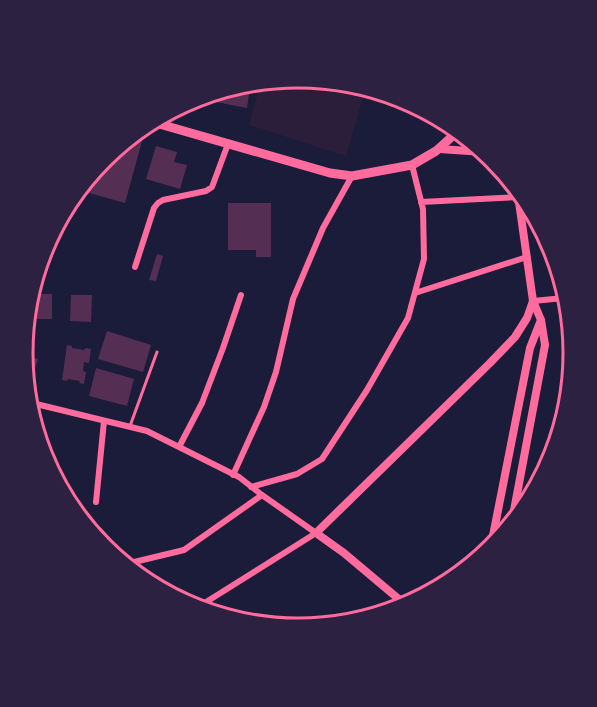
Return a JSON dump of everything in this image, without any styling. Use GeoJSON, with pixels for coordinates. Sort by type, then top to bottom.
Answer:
{"type":"FeatureCollection","features":[{"type":"Feature","properties":{"kind":"main road"},"geometry":{"type":"LineString","coordinates":[[164,125],[330,173],[352,176],[412,165],[438,149],[452,137]]}},
{"type":"Feature","properties":{"kind":"street"},"geometry":{"type":"LineString","coordinates":[[135,267],[154,208],[163,200],[206,191],[212,187],[228,144]]}},
{"type":"Feature","properties":{"kind":"street"},"geometry":{"type":"LineString","coordinates":[[438,149],[470,151]]}},
{"type":"Feature","properties":{"kind":"street"},"geometry":{"type":"LineString","coordinates":[[251,487],[297,474],[322,459],[367,390],[408,318],[424,259],[423,209],[412,165]]}},
{"type":"Feature","properties":{"kind":"street"},"geometry":{"type":"LineString","coordinates":[[233,475],[264,407],[276,372],[293,299],[323,228],[352,176]]}},
{"type":"Feature","properties":{"kind":"street"},"geometry":{"type":"LineString","coordinates":[[421,202],[512,196]]}},
{"type":"Feature","properties":{"kind":"street"},"geometry":{"type":"LineString","coordinates":[[515,507],[545,345],[541,320],[533,301],[520,207]]}},
{"type":"Feature","properties":{"kind":"street"},"geometry":{"type":"LineString","coordinates":[[415,293],[527,257]]}},
{"type":"Feature","properties":{"kind":"street"},"geometry":{"type":"LineString","coordinates":[[179,447],[202,403],[241,295]]}},
{"type":"Feature","properties":{"kind":"street"},"geometry":{"type":"LineString","coordinates":[[533,301],[558,299]]}},
{"type":"Feature","properties":{"kind":"street"},"geometry":{"type":"LineString","coordinates":[[206,602],[316,533],[503,350],[527,318],[533,301]]}},
{"type":"Feature","properties":{"kind":"street"},"geometry":{"type":"LineString","coordinates":[[493,534],[530,348],[541,320]]}},
{"type":"Feature","properties":{"kind":"street"},"geometry":{"type":"LineString","coordinates":[[38,405],[147,430],[233,475],[344,553],[399,599]]}},
{"type":"Feature","properties":{"kind":"street"},"geometry":{"type":"LineString","coordinates":[[96,502],[104,421]]}},
{"type":"Feature","properties":{"kind":"street"},"geometry":{"type":"LineString","coordinates":[[134,562],[184,550],[262,495]]}},
{"type":"Feature","properties":{"kind":"lane"},"geometry":{"type":"LineString","coordinates":[[130,426],[158,352]]}},
{"type":"Feature","properties":{"kind":"shaded area"},"geometry":{"type":"Polygon","coordinates":[[[298,88],[333,90],[363,96],[346,156],[249,125],[258,91],[298,88]]]}},
{"type":"Feature","properties":{"kind":"building"},"geometry":{"type":"Polygon","coordinates":[[[249,94],[247,108],[214,102],[249,94]]]}},
{"type":"Feature","properties":{"kind":"building"},"geometry":{"type":"Polygon","coordinates":[[[142,141],[125,203],[88,193],[123,154],[142,141]]]}},
{"type":"Feature","properties":{"kind":"building"},"geometry":{"type":"Polygon","coordinates":[[[156,146],[177,152],[174,162],[187,165],[180,189],[146,179],[156,146]]]}},
{"type":"Feature","properties":{"kind":"building"},"geometry":{"type":"Polygon","coordinates":[[[228,203],[271,203],[271,257],[256,257],[256,250],[228,250],[228,203]]]}},
{"type":"Feature","properties":{"kind":"building"},"geometry":{"type":"Polygon","coordinates":[[[157,254],[163,256],[156,281],[149,280],[157,254]]]}},
{"type":"Feature","properties":{"kind":"building"},"geometry":{"type":"Polygon","coordinates":[[[40,294],[52,294],[52,319],[35,319],[40,294]]]}},
{"type":"Feature","properties":{"kind":"building"},"geometry":{"type":"Polygon","coordinates":[[[71,295],[92,295],[91,322],[70,321],[71,295]]]}},
{"type":"Feature","properties":{"kind":"building"},"geometry":{"type":"Polygon","coordinates":[[[107,331],[151,345],[143,372],[98,359],[107,331]]]}},
{"type":"Feature","properties":{"kind":"building"},"geometry":{"type":"Polygon","coordinates":[[[67,345],[84,350],[91,349],[89,363],[84,362],[83,371],[86,372],[84,384],[79,383],[80,381],[62,380],[67,345]]]}},
{"type":"Feature","properties":{"kind":"building"},"geometry":{"type":"Polygon","coordinates":[[[33,358],[38,359],[34,372],[33,358]]]}},
{"type":"Feature","properties":{"kind":"building"},"geometry":{"type":"Polygon","coordinates":[[[96,368],[134,379],[127,406],[89,396],[96,368]]]}}]}
